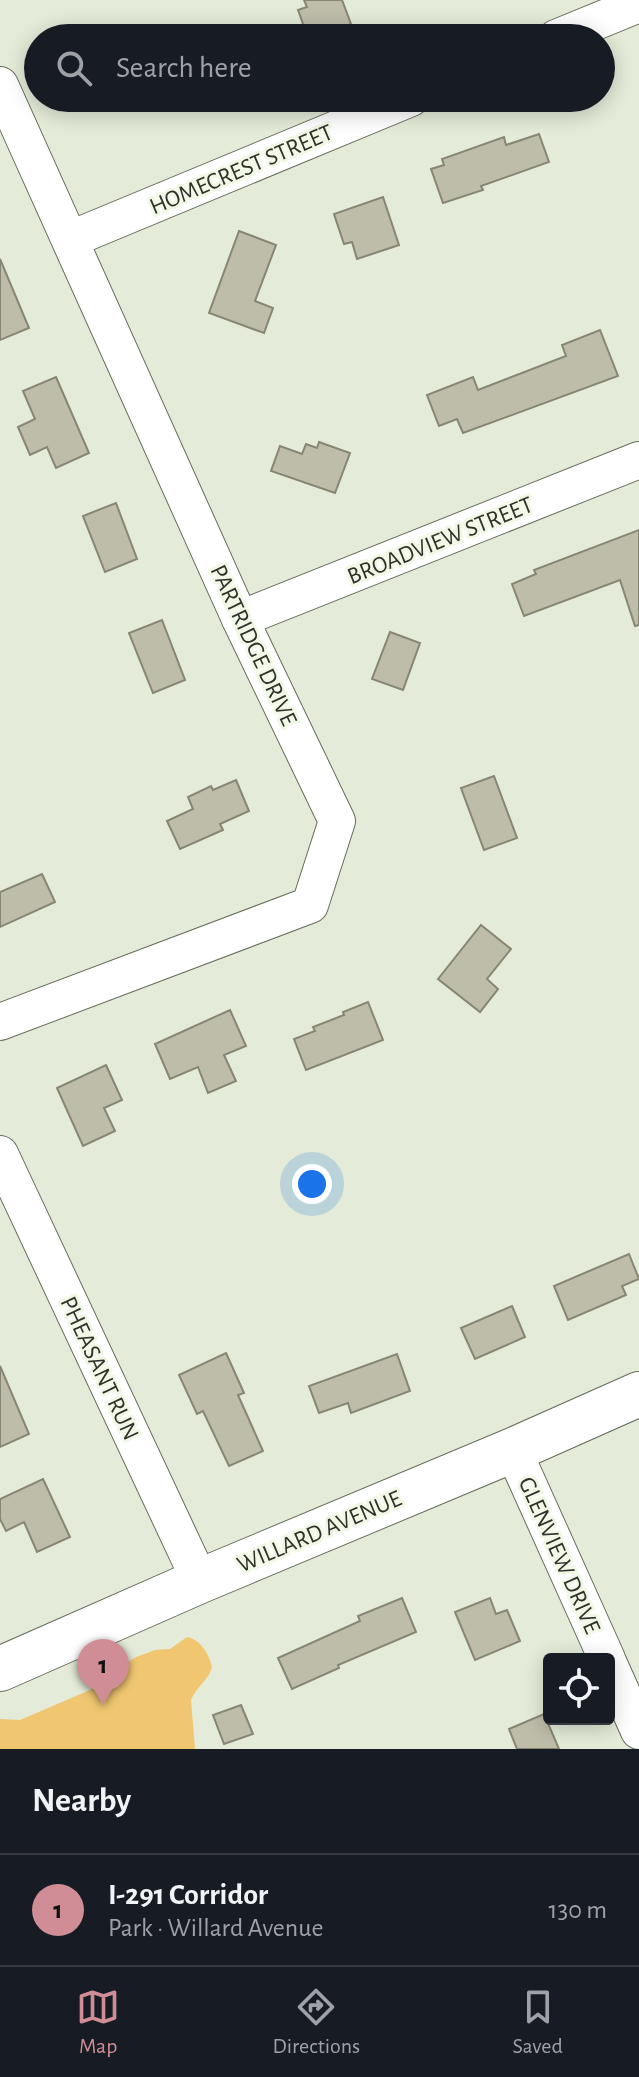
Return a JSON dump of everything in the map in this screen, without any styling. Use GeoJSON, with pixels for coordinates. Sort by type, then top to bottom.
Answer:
{"type":"FeatureCollection","features":[{"type":"Feature","properties":{"kind":"main road","name":"WILLARD AVENUE"},"geometry":{"type":"LineString","coordinates":[[0,1669],[639,1394]]}},
{"type":"Feature","properties":{"kind":"street"},"geometry":{"type":"LineString","coordinates":[[590,24],[639,4]]}},
{"type":"Feature","properties":{"kind":"street","name":"PARTRIDGE DRIVE"},"geometry":{"type":"LineString","coordinates":[[0,85],[240,619],[337,821],[310,905],[0,1022]]}},
{"type":"Feature","properties":{"kind":"street","name":"HOMECREST STREET"},"geometry":{"type":"LineString","coordinates":[[71,239],[377,112]]}},
{"type":"Feature","properties":{"kind":"street","name":"BROADVIEW STREET"},"geometry":{"type":"LineString","coordinates":[[240,619],[639,460]]}},
{"type":"Feature","properties":{"kind":"street","name":"PHEASANT RUN"},"geometry":{"type":"LineString","coordinates":[[0,1154],[200,1581]]}},
{"type":"Feature","properties":{"kind":"street","name":"GLENVIEW DRIVE"},"geometry":{"type":"LineString","coordinates":[[513,1450],[604,1653]]}},
{"type":"Feature","properties":{"kind":"street","name":"GLENVIEW DRIVE"},"geometry":{"type":"LineString","coordinates":[[615,1678],[639,1731]]}},
{"type":"Feature","properties":{"kind":"shaded area"},"geometry":{"type":"Polygon","coordinates":[[[187,1637],[203,1648],[212,1667],[191,1700],[195,1749],[0,1749],[0,1719],[20,1720],[90,1690],[136,1657],[155,1650],[170,1649],[187,1637]]]}},
{"type":"Feature","properties":{"kind":"building"},"geometry":{"type":"Polygon","coordinates":[[[304,0],[342,0],[351,24],[303,24],[298,10],[307,7],[304,0]]]}},
{"type":"Feature","properties":{"kind":"building"},"geometry":{"type":"Polygon","coordinates":[[[539,134],[549,162],[443,203],[431,169],[444,165],[442,159],[504,137],[506,145],[539,134]]]}},
{"type":"Feature","properties":{"kind":"building"},"geometry":{"type":"Polygon","coordinates":[[[383,197],[399,245],[357,259],[352,242],[344,244],[334,214],[383,197]]]}},
{"type":"Feature","properties":{"kind":"building"},"geometry":{"type":"Polygon","coordinates":[[[239,231],[276,245],[255,301],[273,308],[264,333],[209,313],[239,231]]]}},
{"type":"Feature","properties":{"kind":"building"},"geometry":{"type":"Polygon","coordinates":[[[0,259],[29,328],[0,340],[0,259]]]}},
{"type":"Feature","properties":{"kind":"building"},"geometry":{"type":"Polygon","coordinates":[[[600,330],[618,376],[463,433],[457,419],[439,426],[427,395],[473,377],[478,390],[566,356],[562,345],[600,330]]]}},
{"type":"Feature","properties":{"kind":"building"},"geometry":{"type":"Polygon","coordinates":[[[56,377],[89,453],[56,468],[47,447],[30,455],[18,427],[35,419],[23,391],[56,377]]]}},
{"type":"Feature","properties":{"kind":"building"},"geometry":{"type":"Polygon","coordinates":[[[319,442],[350,453],[335,493],[271,471],[280,446],[302,454],[306,444],[317,448],[319,442]]]}},
{"type":"Feature","properties":{"kind":"building"},"geometry":{"type":"Polygon","coordinates":[[[116,503],[137,559],[105,572],[83,516],[116,503]]]}},
{"type":"Feature","properties":{"kind":"building"},"geometry":{"type":"Polygon","coordinates":[[[639,530],[639,625],[635,626],[620,580],[524,616],[512,584],[536,574],[534,570],[639,530]]]}},
{"type":"Feature","properties":{"kind":"building"},"geometry":{"type":"Polygon","coordinates":[[[162,620],[185,680],[153,693],[129,633],[162,620]]]}},
{"type":"Feature","properties":{"kind":"building"},"geometry":{"type":"Polygon","coordinates":[[[390,632],[420,643],[403,690],[372,679],[390,632]]]}},
{"type":"Feature","properties":{"kind":"building"},"geometry":{"type":"Polygon","coordinates":[[[494,776],[517,838],[484,850],[461,788],[494,776]]]}},
{"type":"Feature","properties":{"kind":"building"},"geometry":{"type":"Polygon","coordinates":[[[236,780],[249,811],[220,824],[223,830],[180,849],[167,821],[193,809],[188,797],[211,786],[213,790],[236,780]]]}},
{"type":"Feature","properties":{"kind":"building"},"geometry":{"type":"Polygon","coordinates":[[[42,874],[55,902],[0,927],[0,892],[42,874]]]}},
{"type":"Feature","properties":{"kind":"building"},"geometry":{"type":"Polygon","coordinates":[[[481,925],[511,949],[487,979],[498,989],[480,1012],[438,979],[481,925]]]}},
{"type":"Feature","properties":{"kind":"building"},"geometry":{"type":"Polygon","coordinates":[[[368,1002],[383,1040],[306,1070],[294,1039],[368,1002]]]}},
{"type":"Feature","properties":{"kind":"building"},"geometry":{"type":"Polygon","coordinates":[[[230,1010],[246,1046],[224,1055],[236,1081],[208,1093],[198,1067],[170,1079],[155,1044],[230,1010]]]}},
{"type":"Feature","properties":{"kind":"building"},"geometry":{"type":"Polygon","coordinates":[[[106,1065],[122,1100],[104,1108],[115,1131],[83,1146],[57,1088],[106,1065]]]}},
{"type":"Feature","properties":{"kind":"building"},"geometry":{"type":"Polygon","coordinates":[[[629,1254],[639,1279],[622,1286],[626,1295],[568,1320],[554,1286],[629,1254]]]}},
{"type":"Feature","properties":{"kind":"building"},"geometry":{"type":"Polygon","coordinates":[[[512,1306],[525,1337],[475,1359],[461,1328],[512,1306]]]}},
{"type":"Feature","properties":{"kind":"building"},"geometry":{"type":"Polygon","coordinates":[[[226,1353],[244,1393],[238,1395],[263,1451],[229,1466],[203,1411],[197,1414],[179,1375],[226,1353]]]}},
{"type":"Feature","properties":{"kind":"building"},"geometry":{"type":"Polygon","coordinates":[[[397,1354],[410,1391],[351,1413],[348,1403],[319,1413],[309,1386],[397,1354]]]}},
{"type":"Feature","properties":{"kind":"building"},"geometry":{"type":"Polygon","coordinates":[[[0,1366],[29,1434],[0,1447],[0,1366]]]}},
{"type":"Feature","properties":{"kind":"building"},"geometry":{"type":"Polygon","coordinates":[[[43,1479],[70,1537],[37,1552],[24,1522],[6,1531],[0,1519],[0,1499],[43,1479]]]}},
{"type":"Feature","properties":{"kind":"building"},"geometry":{"type":"Polygon","coordinates":[[[402,1598],[416,1632],[338,1665],[339,1668],[292,1689],[278,1658],[360,1621],[358,1616],[402,1598]]]}},
{"type":"Feature","properties":{"kind":"building"},"geometry":{"type":"Polygon","coordinates":[[[490,1598],[496,1614],[507,1610],[520,1641],[475,1660],[455,1612],[490,1598]]]}},
{"type":"Feature","properties":{"kind":"building"},"geometry":{"type":"Polygon","coordinates":[[[241,1705],[253,1734],[224,1744],[213,1715],[241,1705]]]}},
{"type":"Feature","properties":{"kind":"building"},"geometry":{"type":"Polygon","coordinates":[[[543,1714],[543,1725],[549,1725],[559,1749],[517,1749],[509,1729],[543,1714]]]}},
{"type":"Feature","properties":{"kind":"place","name":"I-291 Corridor"},"geometry":{"type":"Point","coordinates":[103,1705]}}]}
